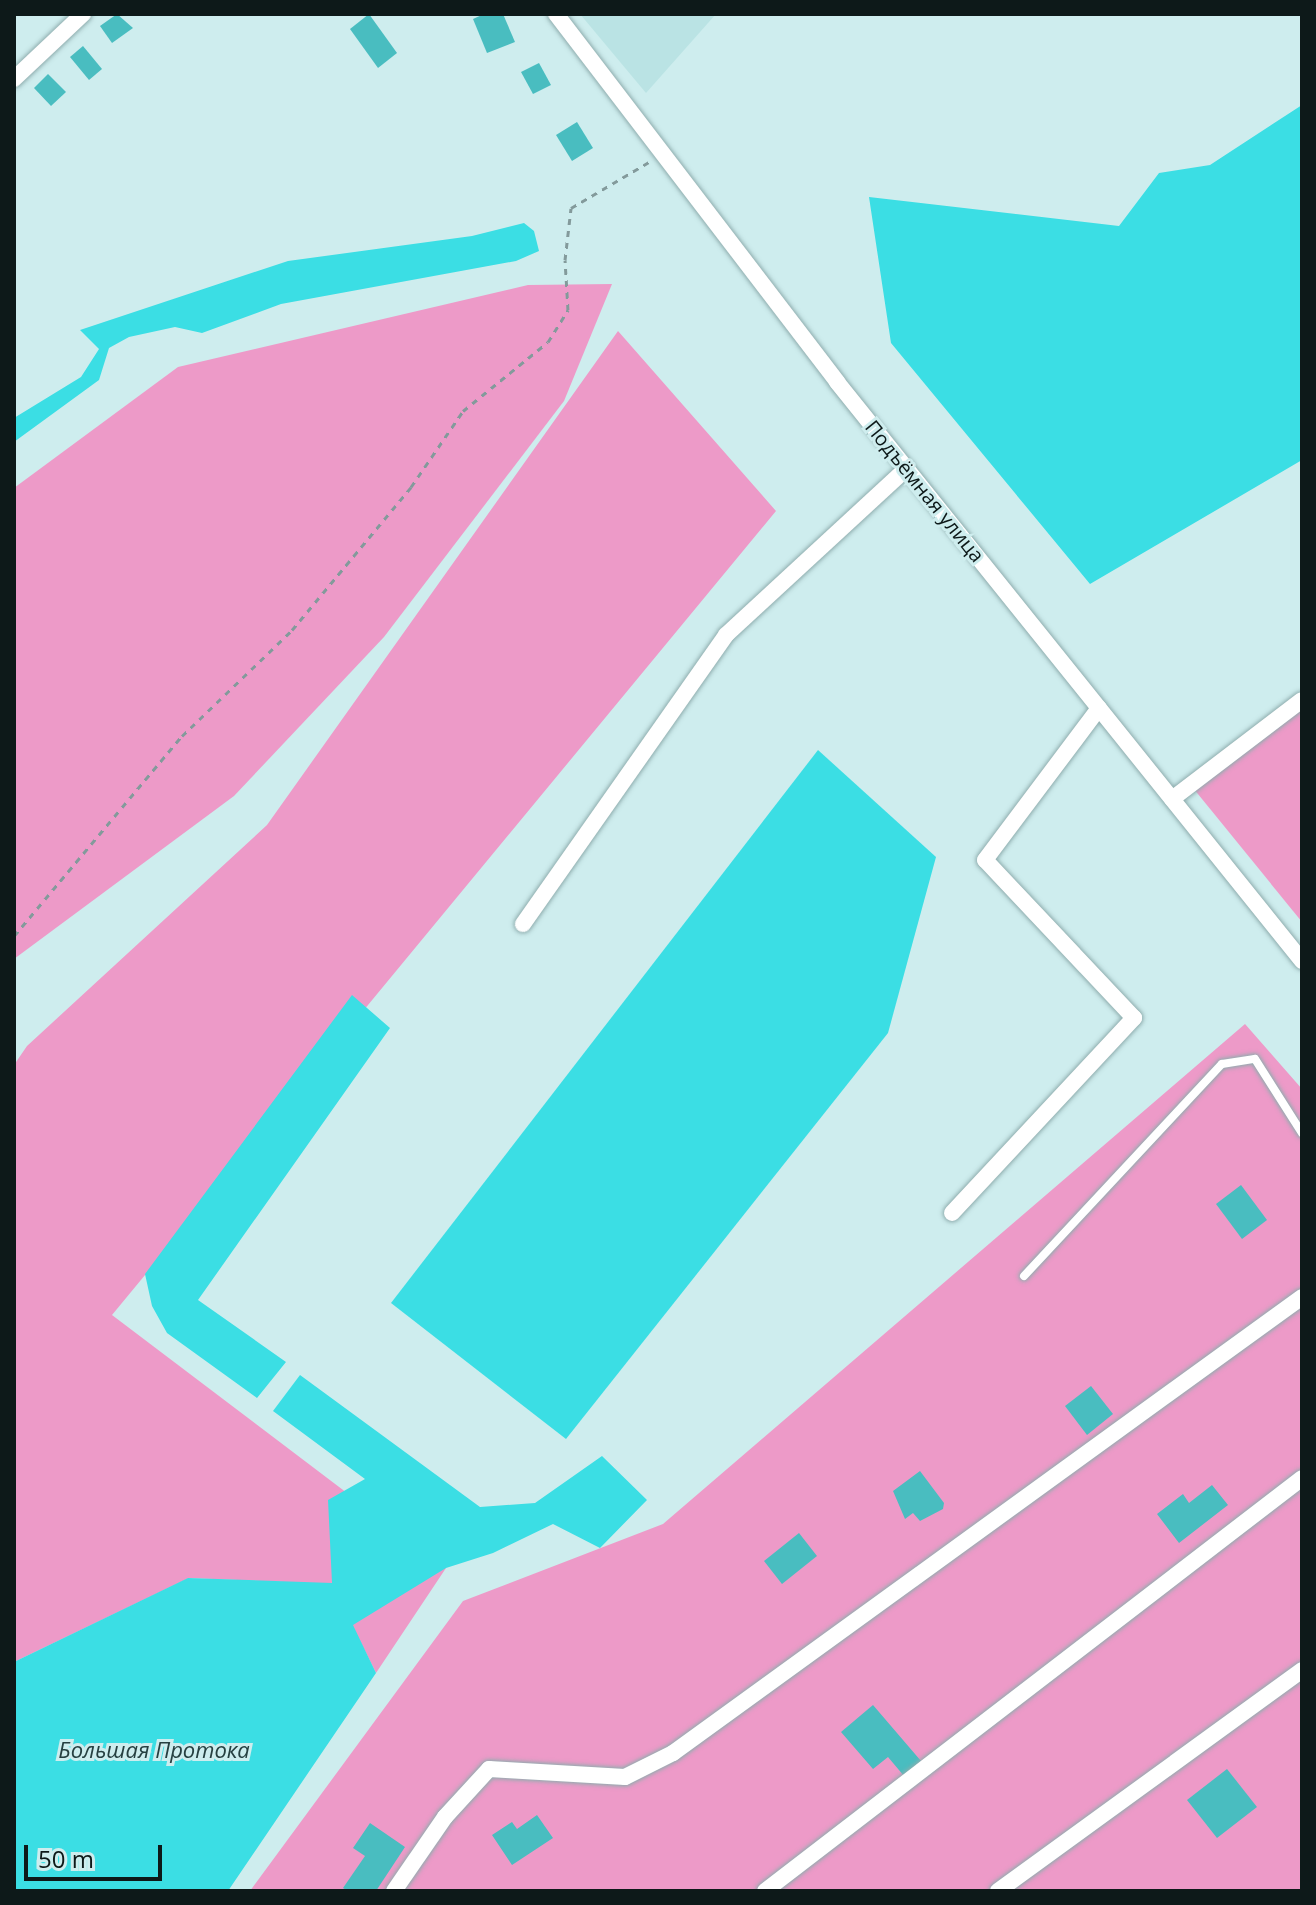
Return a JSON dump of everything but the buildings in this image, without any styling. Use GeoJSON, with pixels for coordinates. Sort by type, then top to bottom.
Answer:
{"type":"FeatureCollection","features":[{"type":"Feature","properties":{"kind":"street"},"geometry":{"type":"LineString","coordinates":[[14,79],[83,14]]}},
{"type":"Feature","properties":{"kind":"street","name":"Подъёмная улица"},"geometry":{"type":"LineString","coordinates":[[556,14],[661,154],[907,468],[1300,954]]}},
{"type":"Feature","properties":{"kind":"street"},"geometry":{"type":"LineString","coordinates":[[523,924],[726,635],[907,468]]}},
{"type":"Feature","properties":{"kind":"street"},"geometry":{"type":"LineString","coordinates":[[1172,799],[1302,700]]}},
{"type":"Feature","properties":{"kind":"street"},"geometry":{"type":"LineString","coordinates":[[952,1213],[1134,1018],[985,860],[1099,708]]}},
{"type":"Feature","properties":{"kind":"street"},"geometry":{"type":"LineString","coordinates":[[394,1891],[445,1817],[489,1769],[625,1777],[673,1753],[1302,1297]]}},
{"type":"Feature","properties":{"kind":"street"},"geometry":{"type":"LineString","coordinates":[[765,1891],[1302,1478]]}},
{"type":"Feature","properties":{"kind":"street"},"geometry":{"type":"LineString","coordinates":[[998,1891],[1302,1670]]}},
{"type":"Feature","properties":{"kind":"lane"},"geometry":{"type":"LineString","coordinates":[[1024,1276],[1222,1064],[1255,1059],[1302,1133]]}},
{"type":"Feature","properties":{"kind":"path"},"geometry":{"type":"LineString","coordinates":[[14,936],[182,736],[292,630],[411,487],[463,411],[548,342],[568,310],[565,260],[571,208],[661,154]]}},
{"type":"Feature","properties":{"kind":"shaded area"},"geometry":{"type":"Polygon","coordinates":[[[580,14],[716,14],[646,93],[580,14]]]}},
{"type":"Feature","properties":{"kind":"shaded area"},"geometry":{"type":"Polygon","coordinates":[[[612,284],[564,401],[384,637],[234,796],[14,959],[14,488],[178,367],[528,285],[612,284]]]}},
{"type":"Feature","properties":{"kind":"shaded area"},"geometry":{"type":"Polygon","coordinates":[[[618,331],[776,511],[112,1315],[446,1568],[376,1673],[332,1584],[189,1578],[14,1662],[14,1065],[27,1046],[267,825],[618,331]]]}},
{"type":"Feature","properties":{"kind":"shaded area"},"geometry":{"type":"Polygon","coordinates":[[[1302,696],[1302,922],[1189,783],[1302,696]]]}},
{"type":"Feature","properties":{"kind":"shaded area"},"geometry":{"type":"Polygon","coordinates":[[[1245,1024],[1302,1089],[1302,1891],[250,1891],[463,1601],[663,1524],[1245,1024]]]}},
{"type":"Feature","properties":{"kind":"water"},"geometry":{"type":"Polygon","coordinates":[[[1302,105],[1302,460],[1090,584],[891,343],[869,197],[1119,226],[1159,173],[1210,165],[1302,105]]]}},
{"type":"Feature","properties":{"kind":"water"},"geometry":{"type":"Polygon","coordinates":[[[524,223],[534,231],[539,251],[516,261],[281,304],[202,333],[175,327],[129,337],[109,348],[99,380],[14,442],[14,418],[81,377],[99,349],[80,330],[288,261],[472,236],[524,223]]]}},
{"type":"Feature","properties":{"kind":"water"},"geometry":{"type":"Polygon","coordinates":[[[818,750],[936,857],[888,1033],[566,1439],[391,1303],[818,750]]]}},
{"type":"Feature","properties":{"kind":"water"},"geometry":{"type":"Polygon","coordinates":[[[352,995],[390,1028],[198,1300],[286,1362],[257,1398],[167,1333],[152,1306],[145,1274],[352,995]]]}},
{"type":"Feature","properties":{"kind":"water","name":"Большая Протока"},"geometry":{"type":"Polygon","coordinates":[[[300,1375],[480,1507],[535,1503],[602,1456],[647,1500],[600,1548],[553,1524],[493,1553],[446,1568],[353,1625],[376,1673],[228,1891],[14,1891],[14,1662],[188,1578],[332,1583],[328,1500],[365,1479],[273,1411],[300,1375]]]}}]}
